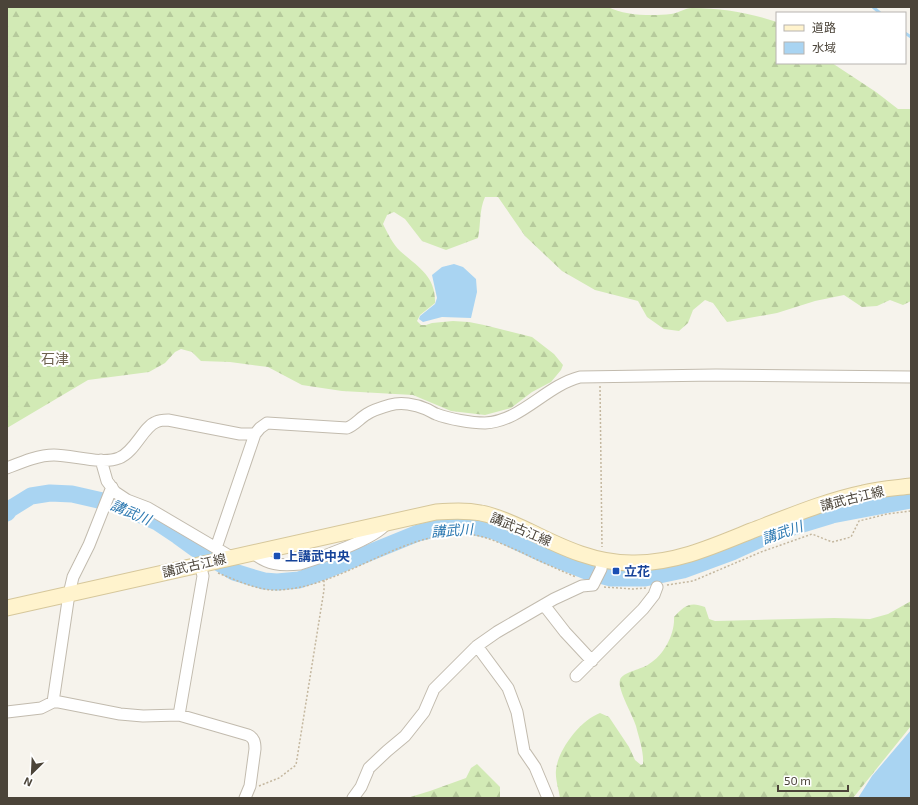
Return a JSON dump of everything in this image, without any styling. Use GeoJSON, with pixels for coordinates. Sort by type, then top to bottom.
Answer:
{"type":"FeatureCollection","features":[{"type":"Feature","properties":{"kind":"main road","name":"講武古江線"},"geometry":{"type":"LineString","coordinates":[[7,608],[203,564],[224,554],[252,552],[436,512],[456,511],[481,513],[503,519],[602,565],[648,563],[694,554],[795,514],[835,501],[863,493],[911,486]]}},
{"type":"Feature","properties":{"kind":"street"},"geometry":{"type":"LineString","coordinates":[[110,491],[115,492],[127,500],[148,508],[224,554],[255,434],[267,423],[347,428],[368,414],[391,404],[412,404],[436,414],[484,423],[514,415],[568,380],[580,377],[911,377]]}},
{"type":"Feature","properties":{"kind":"street"},"geometry":{"type":"LineString","coordinates":[[7,468],[24,461],[52,455],[101,460],[118,458],[125,454],[156,422],[168,420],[240,434],[255,434]]}},
{"type":"Feature","properties":{"kind":"street"},"geometry":{"type":"LineString","coordinates":[[54,702],[69,594],[73,577],[89,545],[110,491],[101,460]]}},
{"type":"Feature","properties":{"kind":"street"},"geometry":{"type":"LineString","coordinates":[[252,552],[260,559],[270,563],[290,565],[300,564],[366,538],[382,529],[388,522]]}},
{"type":"Feature","properties":{"kind":"street"},"geometry":{"type":"LineString","coordinates":[[179,715],[203,576],[203,564]]}},
{"type":"Feature","properties":{"kind":"street"},"geometry":{"type":"LineString","coordinates":[[353,798],[369,768],[405,736],[424,712],[434,689],[477,646],[497,632],[544,605],[582,586],[595,583],[602,565]]}},
{"type":"Feature","properties":{"kind":"street"},"geometry":{"type":"LineString","coordinates":[[576,676],[643,609],[654,595],[657,587]]}},
{"type":"Feature","properties":{"kind":"street"},"geometry":{"type":"LineString","coordinates":[[544,605],[565,632],[592,661]]}},
{"type":"Feature","properties":{"kind":"street"},"geometry":{"type":"LineString","coordinates":[[477,646],[508,688],[517,712],[524,751],[535,767],[548,798]]}},
{"type":"Feature","properties":{"kind":"street"},"geometry":{"type":"LineString","coordinates":[[7,712],[41,708],[54,702],[67,703],[120,714],[179,715],[252,737],[255,742],[255,749],[250,786],[245,798]]}},
{"type":"Feature","properties":{"kind":"path"},"geometry":{"type":"LineString","coordinates":[[600,376],[602,565]]}},
{"type":"Feature","properties":{"kind":"path"},"geometry":{"type":"LineString","coordinates":[[203,564],[243,583],[271,590],[286,589],[324,580],[409,545],[436,537],[467,534],[492,540],[595,583],[633,589],[693,581],[761,552],[812,534],[832,542],[851,537],[859,521],[887,514],[911,511]]}},
{"type":"Feature","properties":{"kind":"path"},"geometry":{"type":"LineString","coordinates":[[250,786],[257,787],[264,785],[279,778],[296,765],[324,590],[324,580]]}},
{"type":"Feature","properties":{"kind":"green space"},"geometry":{"type":"Polygon","coordinates":[[[7,7],[608,7],[631,14],[648,15],[671,14],[692,8],[714,9],[756,16],[776,22],[776,64],[834,64],[876,92],[898,109],[911,109],[911,301],[903,305],[890,300],[877,306],[862,307],[844,295],[815,301],[777,313],[727,322],[713,303],[705,300],[693,310],[688,323],[679,331],[664,329],[647,317],[638,301],[595,290],[562,271],[525,236],[498,197],[485,197],[482,207],[478,238],[446,250],[422,241],[405,219],[394,212],[387,215],[383,224],[397,248],[425,273],[432,286],[435,294],[435,303],[420,315],[417,321],[421,325],[453,321],[469,322],[532,337],[554,354],[563,365],[561,370],[551,382],[532,392],[511,408],[485,415],[451,411],[413,395],[342,391],[302,385],[268,367],[230,362],[201,361],[192,352],[181,349],[175,352],[165,363],[149,372],[88,380],[7,428],[7,7]]]}},
{"type":"Feature","properties":{"kind":"green space"},"geometry":{"type":"Polygon","coordinates":[[[911,601],[911,726],[853,798],[560,798],[556,770],[561,753],[578,729],[585,722],[600,713],[609,717],[629,747],[635,760],[641,765],[643,764],[642,750],[636,726],[623,696],[620,680],[628,673],[646,666],[664,650],[673,630],[674,617],[684,607],[695,604],[705,607],[709,619],[715,621],[834,618],[870,619],[888,614],[911,601]]]}},
{"type":"Feature","properties":{"kind":"green space"},"geometry":{"type":"Polygon","coordinates":[[[477,764],[500,787],[500,798],[407,798],[466,778],[471,768],[477,764]]]}},
{"type":"Feature","properties":{"kind":"water"},"geometry":{"type":"Polygon","coordinates":[[[454,264],[463,267],[476,279],[477,292],[471,318],[442,317],[423,322],[419,319],[420,316],[435,304],[437,298],[432,275],[442,267],[454,264]]]}},
{"type":"Feature","properties":{"kind":"water"},"geometry":{"type":"Polygon","coordinates":[[[911,730],[911,798],[858,798],[872,776],[911,730]]]}},
{"type":"Feature","properties":{"kind":"waterway"},"geometry":{"type":"LineString","coordinates":[[873,7],[879,12]]}},
{"type":"Feature","properties":{"kind":"waterway"},"geometry":{"type":"LineString","coordinates":[[906,34],[911,37]]}},
{"type":"Feature","properties":{"kind":"waterway","name":"講武川"},"geometry":{"type":"LineString","coordinates":[[7,513],[10,509],[31,496],[50,493],[72,494],[116,504],[157,522],[196,549],[234,572],[264,581],[277,582],[299,580],[418,533],[439,528],[469,526],[494,531],[541,553],[589,572],[611,578],[645,578],[683,570],[732,552],[776,532],[832,515],[911,500]]}},
{"type":"Feature","properties":{"kind":"place","name":"上講武中央"},"geometry":{"type":"Point","coordinates":[277,556]}},
{"type":"Feature","properties":{"kind":"place","name":"立花"},"geometry":{"type":"Point","coordinates":[616,571]}},
{"type":"Feature","properties":{"kind":"district","name":"石津"},"geometry":{"type":"Point","coordinates":[55,358]}}]}
